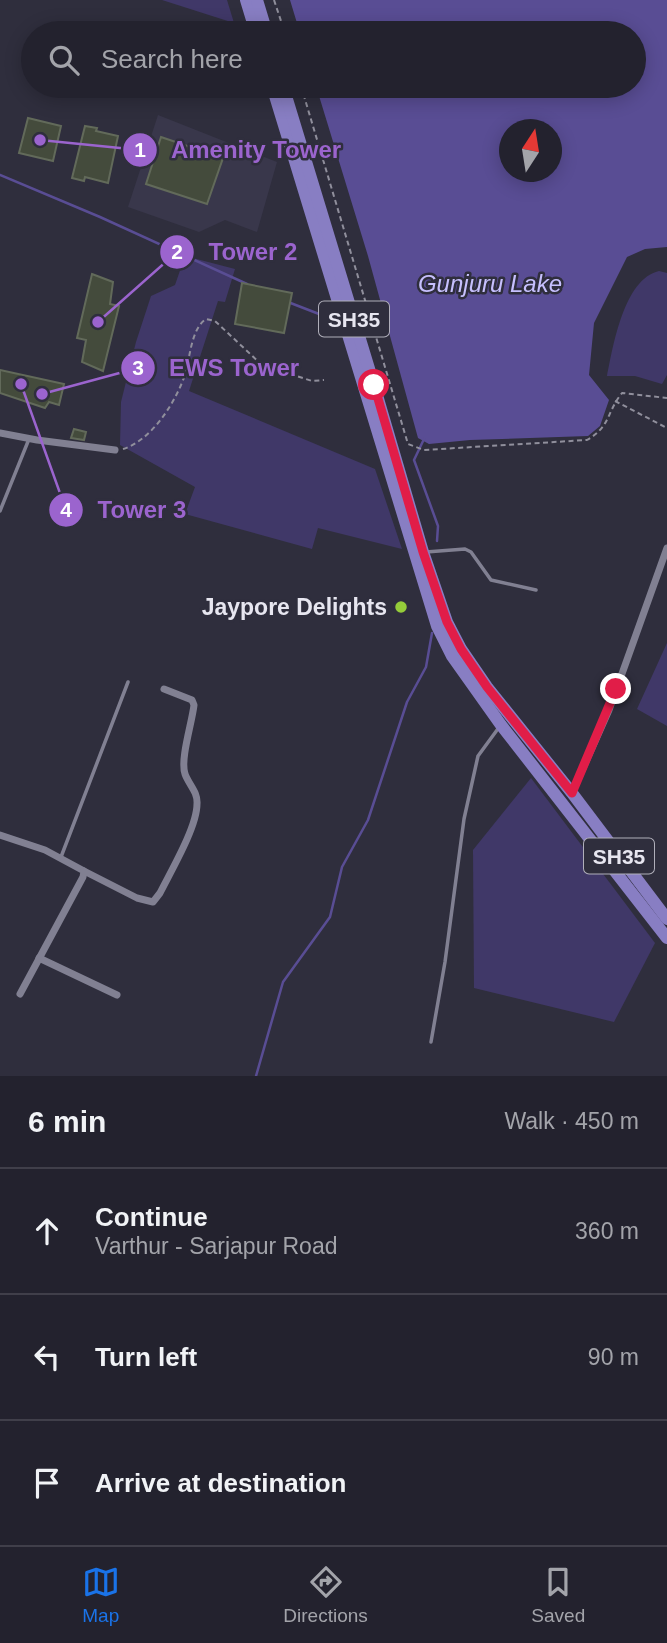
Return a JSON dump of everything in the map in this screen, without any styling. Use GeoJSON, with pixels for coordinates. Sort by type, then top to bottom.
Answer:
{"type":"FeatureCollection","features":[{"type":"Feature","properties":{"kind":"main road"},"geometry":{"type":"LineString","coordinates":[[246,0],[252,21]]}},
{"type":"Feature","properties":{"kind":"main road"},"geometry":{"type":"LineString","coordinates":[[257,0],[263,21]]}},
{"type":"Feature","properties":{"kind":"main road","name":"SH35"},"geometry":{"type":"LineString","coordinates":[[276,98],[437,626],[452,656],[500,725],[667,938]]}},
{"type":"Feature","properties":{"kind":"main road","name":"SH35"},"geometry":{"type":"LineString","coordinates":[[287,98],[423,552],[447,622],[461,649],[487,687],[572,793],[667,919]]}},
{"type":"Feature","properties":{"kind":"street"},"geometry":{"type":"LineString","coordinates":[[0,433],[115,450]]}},
{"type":"Feature","properties":{"kind":"street"},"geometry":{"type":"LineString","coordinates":[[572,793],[609,710],[667,548]]}},
{"type":"Feature","properties":{"kind":"street"},"geometry":{"type":"LineString","coordinates":[[0,835],[61,858],[137,898],[153,902],[160,893],[192,825],[197,804],[195,792],[185,774],[184,763],[194,705],[192,700],[164,689]]}},
{"type":"Feature","properties":{"kind":"street"},"geometry":{"type":"LineString","coordinates":[[20,994],[84,871]]}},
{"type":"Feature","properties":{"kind":"street"},"geometry":{"type":"LineString","coordinates":[[39,958],[117,995]]}},
{"type":"Feature","properties":{"kind":"lane"},"geometry":{"type":"LineString","coordinates":[[0,511],[29,439]]}},
{"type":"Feature","properties":{"kind":"lane"},"geometry":{"type":"LineString","coordinates":[[423,552],[465,549],[475,555],[491,580],[537,590]]}},
{"type":"Feature","properties":{"kind":"lane"},"geometry":{"type":"LineString","coordinates":[[61,858],[128,682]]}},
{"type":"Feature","properties":{"kind":"lane"},"geometry":{"type":"LineString","coordinates":[[431,1042],[469,794],[478,756],[500,725]]}},
{"type":"Feature","properties":{"kind":"path"},"geometry":{"type":"LineString","coordinates":[[274,0],[281,21]]}},
{"type":"Feature","properties":{"kind":"path"},"geometry":{"type":"LineString","coordinates":[[305,98],[408,444],[424,450],[587,440],[601,432],[615,401],[622,393],[667,398]]}},
{"type":"Feature","properties":{"kind":"path"},"geometry":{"type":"LineString","coordinates":[[115,450],[130,447],[152,432],[157,425],[182,382],[197,331],[206,319],[215,321],[251,358],[262,365],[312,381],[324,380]]}},
{"type":"Feature","properties":{"kind":"path"},"geometry":{"type":"LineString","coordinates":[[615,401],[667,428]]}},
{"type":"Feature","properties":{"kind":"shaded area"},"geometry":{"type":"Polygon","coordinates":[[[162,0],[227,0],[233,21],[162,0]]]}},
{"type":"Feature","properties":{"kind":"shaded area"},"geometry":{"type":"Polygon","coordinates":[[[158,115],[277,162],[257,232],[225,220],[199,232],[128,207],[158,115]]]}},
{"type":"Feature","properties":{"kind":"shaded area"},"geometry":{"type":"Polygon","coordinates":[[[185,256],[235,269],[225,302],[218,301],[189,391],[375,469],[402,549],[318,528],[312,549],[185,514],[195,487],[120,445],[121,402],[151,296],[175,285],[185,256]]]}},
{"type":"Feature","properties":{"kind":"shaded area"},"geometry":{"type":"Polygon","coordinates":[[[659,271],[667,273],[667,375],[662,384],[635,376],[607,376],[617,332],[629,300],[647,277],[659,271]]]}},
{"type":"Feature","properties":{"kind":"shaded area"},"geometry":{"type":"Polygon","coordinates":[[[667,643],[667,726],[637,709],[667,643]]]}},
{"type":"Feature","properties":{"kind":"shaded area"},"geometry":{"type":"Polygon","coordinates":[[[531,778],[655,943],[614,1022],[474,988],[473,850],[531,778]]]}},
{"type":"Feature","properties":{"kind":"water","name":"Gunjuru Lake"},"geometry":{"type":"Polygon","coordinates":[[[290,0],[667,0],[667,247],[645,249],[627,257],[594,323],[589,375],[609,400],[600,426],[588,436],[429,444],[418,438],[368,256],[320,98],[646,98],[646,21],[296,21],[290,0]]]}},
{"type":"Feature","properties":{"kind":"building"},"geometry":{"type":"Polygon","coordinates":[[[28,118],[61,126],[53,161],[19,153],[28,118]]]}},
{"type":"Feature","properties":{"kind":"building"},"geometry":{"type":"Polygon","coordinates":[[[85,126],[118,136],[108,183],[85,177],[84,181],[72,178],[85,126]]]}},
{"type":"Feature","properties":{"kind":"building"},"geometry":{"type":"Polygon","coordinates":[[[161,137],[223,158],[207,204],[146,184],[161,137]]]}},
{"type":"Feature","properties":{"kind":"building"},"geometry":{"type":"Polygon","coordinates":[[[92,274],[113,282],[110,304],[119,306],[103,371],[82,362],[86,340],[77,338],[92,274]]]}},
{"type":"Feature","properties":{"kind":"building"},"geometry":{"type":"Polygon","coordinates":[[[242,283],[292,293],[284,333],[235,324],[242,283]]]}},
{"type":"Feature","properties":{"kind":"building"},"geometry":{"type":"Polygon","coordinates":[[[0,370],[64,384],[59,405],[49,402],[45,408],[0,393],[0,370]]]}},
{"type":"Feature","properties":{"kind":"building"},"geometry":{"type":"Polygon","coordinates":[[[74,429],[86,432],[84,440],[71,438],[74,429]]]}},
{"type":"Feature","properties":{"kind":"waterway"},"geometry":{"type":"LineString","coordinates":[[0,175],[247,284]]}},
{"type":"Feature","properties":{"kind":"waterway"},"geometry":{"type":"LineString","coordinates":[[288,302],[338,319]]}},
{"type":"Feature","properties":{"kind":"waterway"},"geometry":{"type":"LineString","coordinates":[[362,324],[389,330]]}},
{"type":"Feature","properties":{"kind":"waterway"},"geometry":{"type":"LineString","coordinates":[[424,439],[414,460],[438,526],[437,541]]}},
{"type":"Feature","properties":{"kind":"waterway"},"geometry":{"type":"LineString","coordinates":[[256,1076],[283,982],[330,917],[342,867],[368,820],[407,702],[426,667],[432,633]]}},
{"type":"Feature","properties":{"kind":"place","name":"Amenity Tower"},"geometry":{"type":"Point","coordinates":[40,140]}},
{"type":"Feature","properties":{"kind":"place","name":"Tower 2"},"geometry":{"type":"Point","coordinates":[98,322]}},
{"type":"Feature","properties":{"kind":"place","name":"Tower 3"},"geometry":{"type":"Point","coordinates":[21,384]}},
{"type":"Feature","properties":{"kind":"place","name":"EWS Tower"},"geometry":{"type":"Point","coordinates":[42,394]}},
{"type":"Feature","properties":{"kind":"place","name":"Jaypore Delights"},"geometry":{"type":"Point","coordinates":[401,607]}},
{"type":"Feature","properties":{"kind":"route"},"geometry":{"type":"LineString","coordinates":[[374,385],[423,552],[447,622],[461,649],[487,687],[572,793],[616,689]]}}]}
